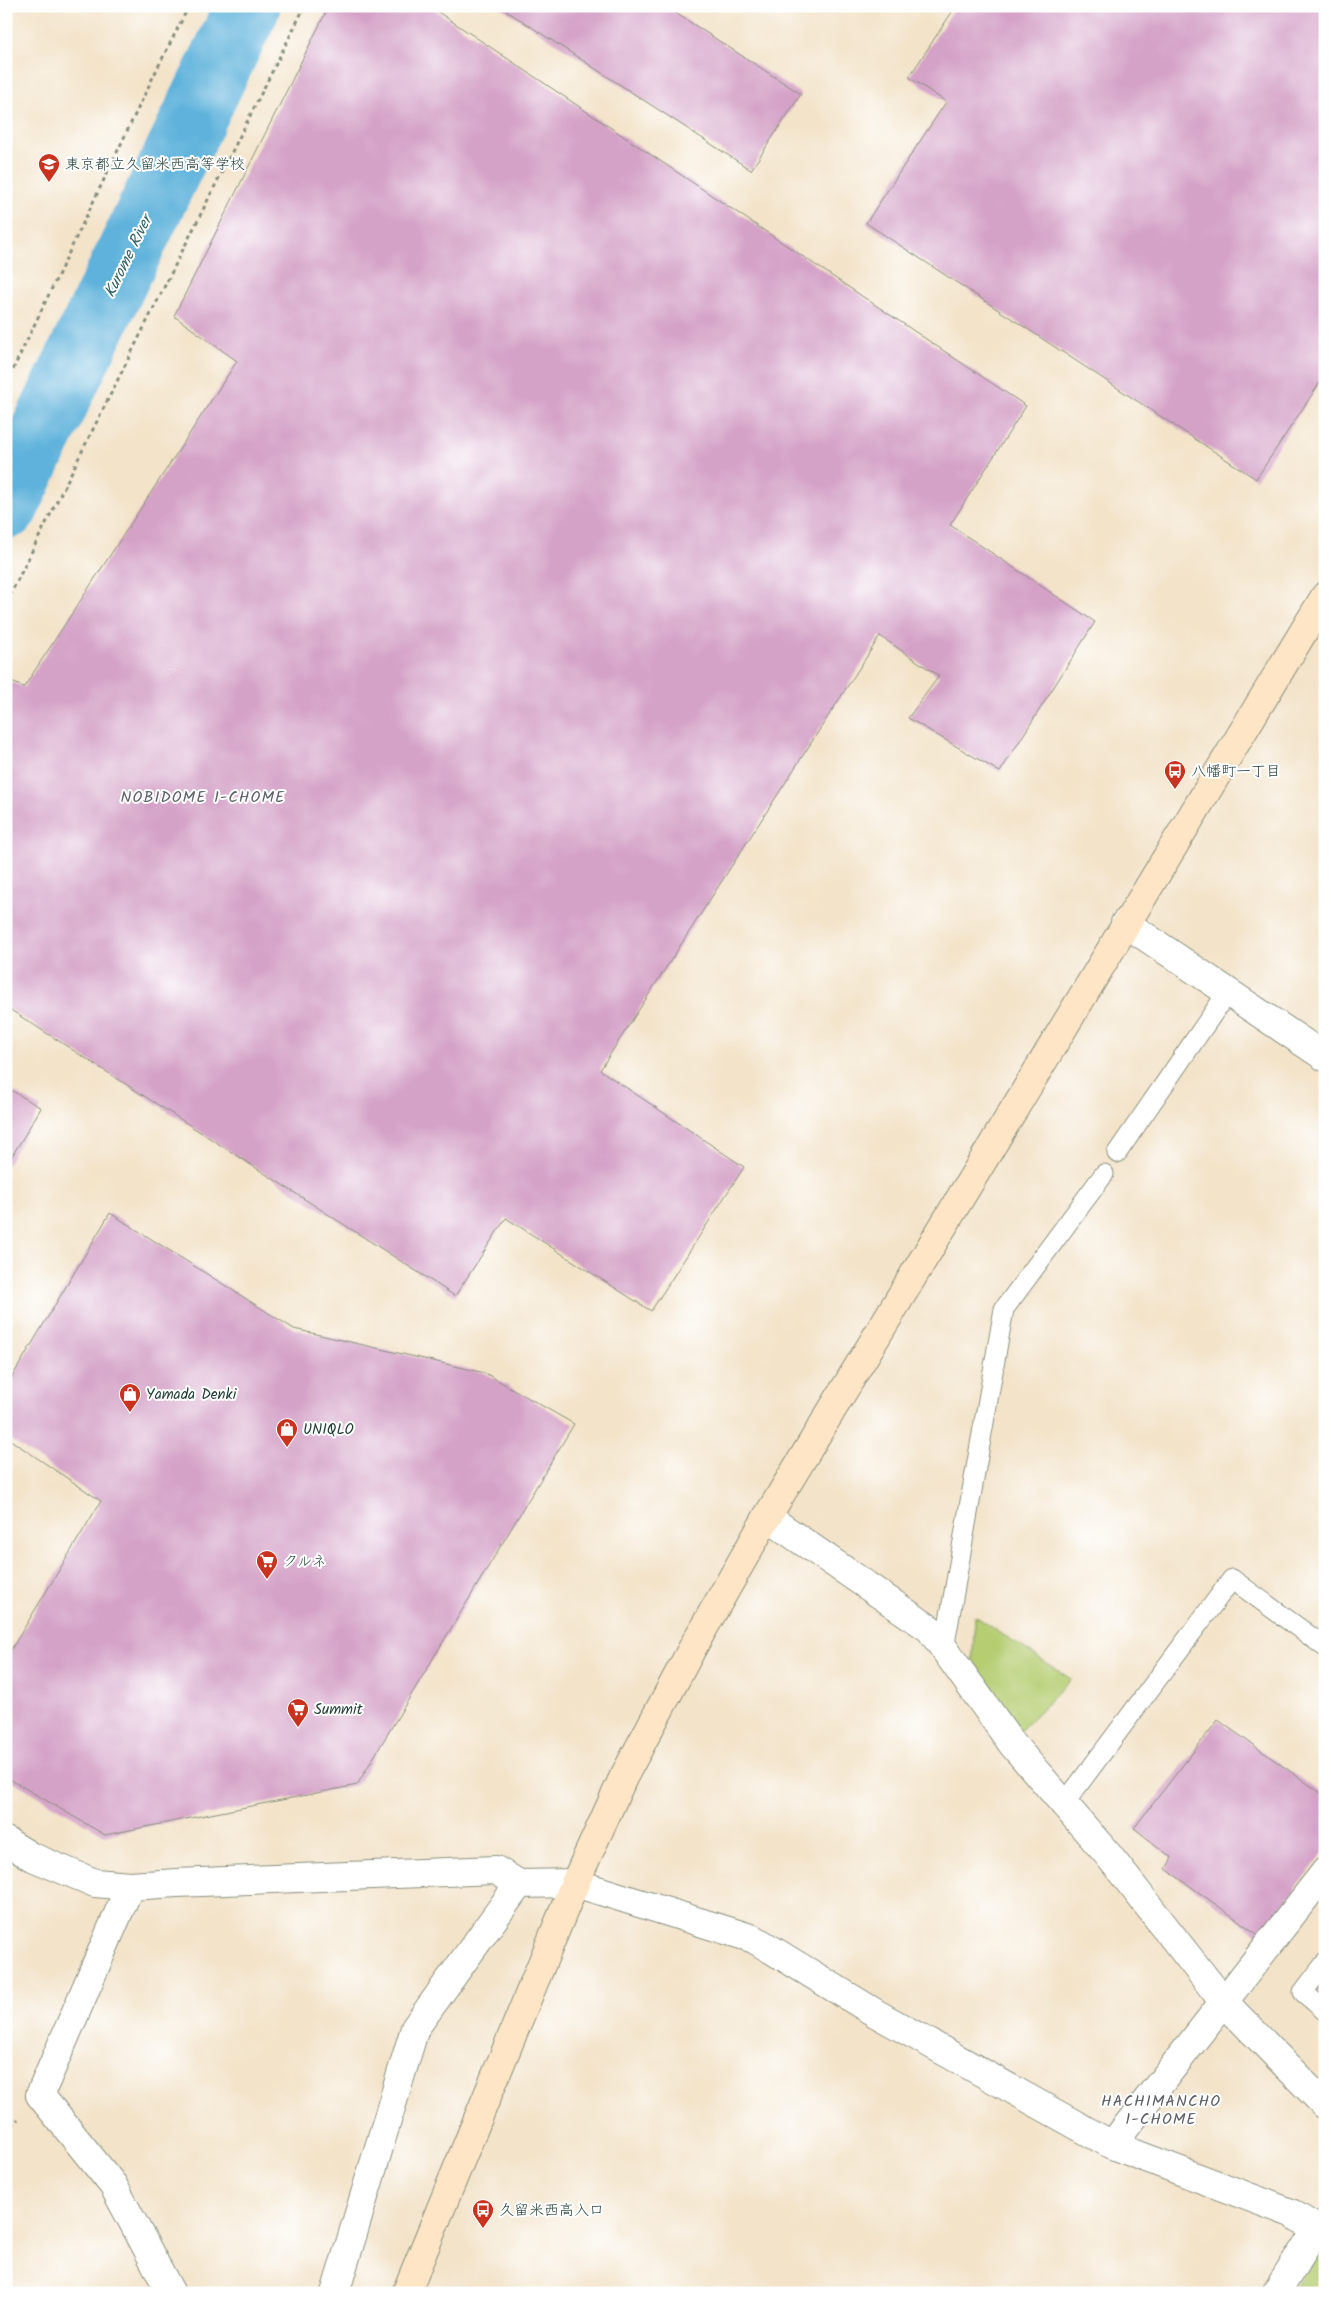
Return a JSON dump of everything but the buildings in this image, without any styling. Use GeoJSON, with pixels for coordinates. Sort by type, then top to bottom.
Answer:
{"type":"FeatureCollection","features":[{"type":"Feature","properties":{"kind":"street"},"geometry":{"type":"LineString","coordinates":[[406,2293],[575,1883],[632,1761],[694,1645],[766,1517],[1325,596]]}},
{"type":"Feature","properties":{"kind":"street"},"geometry":{"type":"LineString","coordinates":[[1125,923],[1227,994],[1325,1057]]}},
{"type":"Feature","properties":{"kind":"street"},"geometry":{"type":"LineString","coordinates":[[766,1517],[930,1629],[1010,1741],[1109,1856],[1223,2001],[1325,2105]]}},
{"type":"Feature","properties":{"kind":"street"},"geometry":{"type":"LineString","coordinates":[[6,1841],[30,1856],[96,1883],[130,1886],[186,1882],[496,1870],[519,1884],[575,1883],[754,1939],[877,2014],[1112,2145],[1291,2213],[1321,2232],[1276,2293]]}},
{"type":"Feature","properties":{"kind":"street"},"geometry":{"type":"LineString","coordinates":[[1112,2145],[1325,1872]]}},
{"type":"Feature","properties":{"kind":"street"},"geometry":{"type":"LineString","coordinates":[[335,2293],[415,2028],[519,1884]]}},
{"type":"Feature","properties":{"kind":"street"},"geometry":{"type":"LineString","coordinates":[[130,1886],[40,2094],[113,2185],[171,2293]]}},
{"type":"Feature","properties":{"kind":"lane"},"geometry":{"type":"LineString","coordinates":[[1118,1153],[1227,994]]}},
{"type":"Feature","properties":{"kind":"lane"},"geometry":{"type":"LineString","coordinates":[[944,1649],[1004,1309],[1104,1174]]}},
{"type":"Feature","properties":{"kind":"lane"},"geometry":{"type":"LineString","coordinates":[[1064,1804],[1232,1579],[1325,1647]]}},
{"type":"Feature","properties":{"kind":"lane"},"geometry":{"type":"LineString","coordinates":[[1325,1963],[1303,1992],[1325,2011]]}},
{"type":"Feature","properties":{"kind":"path"},"geometry":{"type":"LineString","coordinates":[[6,384],[189,6]]}},
{"type":"Feature","properties":{"kind":"path"},"geometry":{"type":"LineString","coordinates":[[6,602],[305,6]]}},
{"type":"Feature","properties":{"kind":"green space"},"geometry":{"type":"Polygon","coordinates":[[[975,1616],[1071,1679],[1010,1741],[971,1685],[975,1616]]]}},
{"type":"Feature","properties":{"kind":"green space"},"geometry":{"type":"Polygon","coordinates":[[[1320,2248],[1325,2251],[1325,2293],[1291,2293],[1320,2248]]]}},
{"type":"Feature","properties":{"kind":"waterway","name":"Kurome River"},"geometry":{"type":"LineString","coordinates":[[6,507],[248,6]]}},
{"type":"Feature","properties":{"kind":"place","name":"東京都立久留米西高等学校"},"geometry":{"type":"Point","coordinates":[49,183]}},
{"type":"Feature","properties":{"kind":"place","name":"八幡町一丁目"},"geometry":{"type":"Point","coordinates":[1175,790]}},
{"type":"Feature","properties":{"kind":"place","name":"Yamada Denki"},"geometry":{"type":"Point","coordinates":[130,1413]}},
{"type":"Feature","properties":{"kind":"place","name":"UNIQLO"},"geometry":{"type":"Point","coordinates":[287,1448]}},
{"type":"Feature","properties":{"kind":"place","name":"クルネ"},"geometry":{"type":"Point","coordinates":[267,1580]}},
{"type":"Feature","properties":{"kind":"place","name":"Summit"},"geometry":{"type":"Point","coordinates":[298,1728]}},
{"type":"Feature","properties":{"kind":"place","name":"久留米西高入口"},"geometry":{"type":"Point","coordinates":[483,2229]}},
{"type":"Feature","properties":{"kind":"district","name":"NOBIDOME 1-CHOME"},"geometry":{"type":"Point","coordinates":[203,796]}},
{"type":"Feature","properties":{"kind":"district","name":"HACHIMANCHO 1-CHOME"},"geometry":{"type":"Point","coordinates":[1161,2109]}}]}
